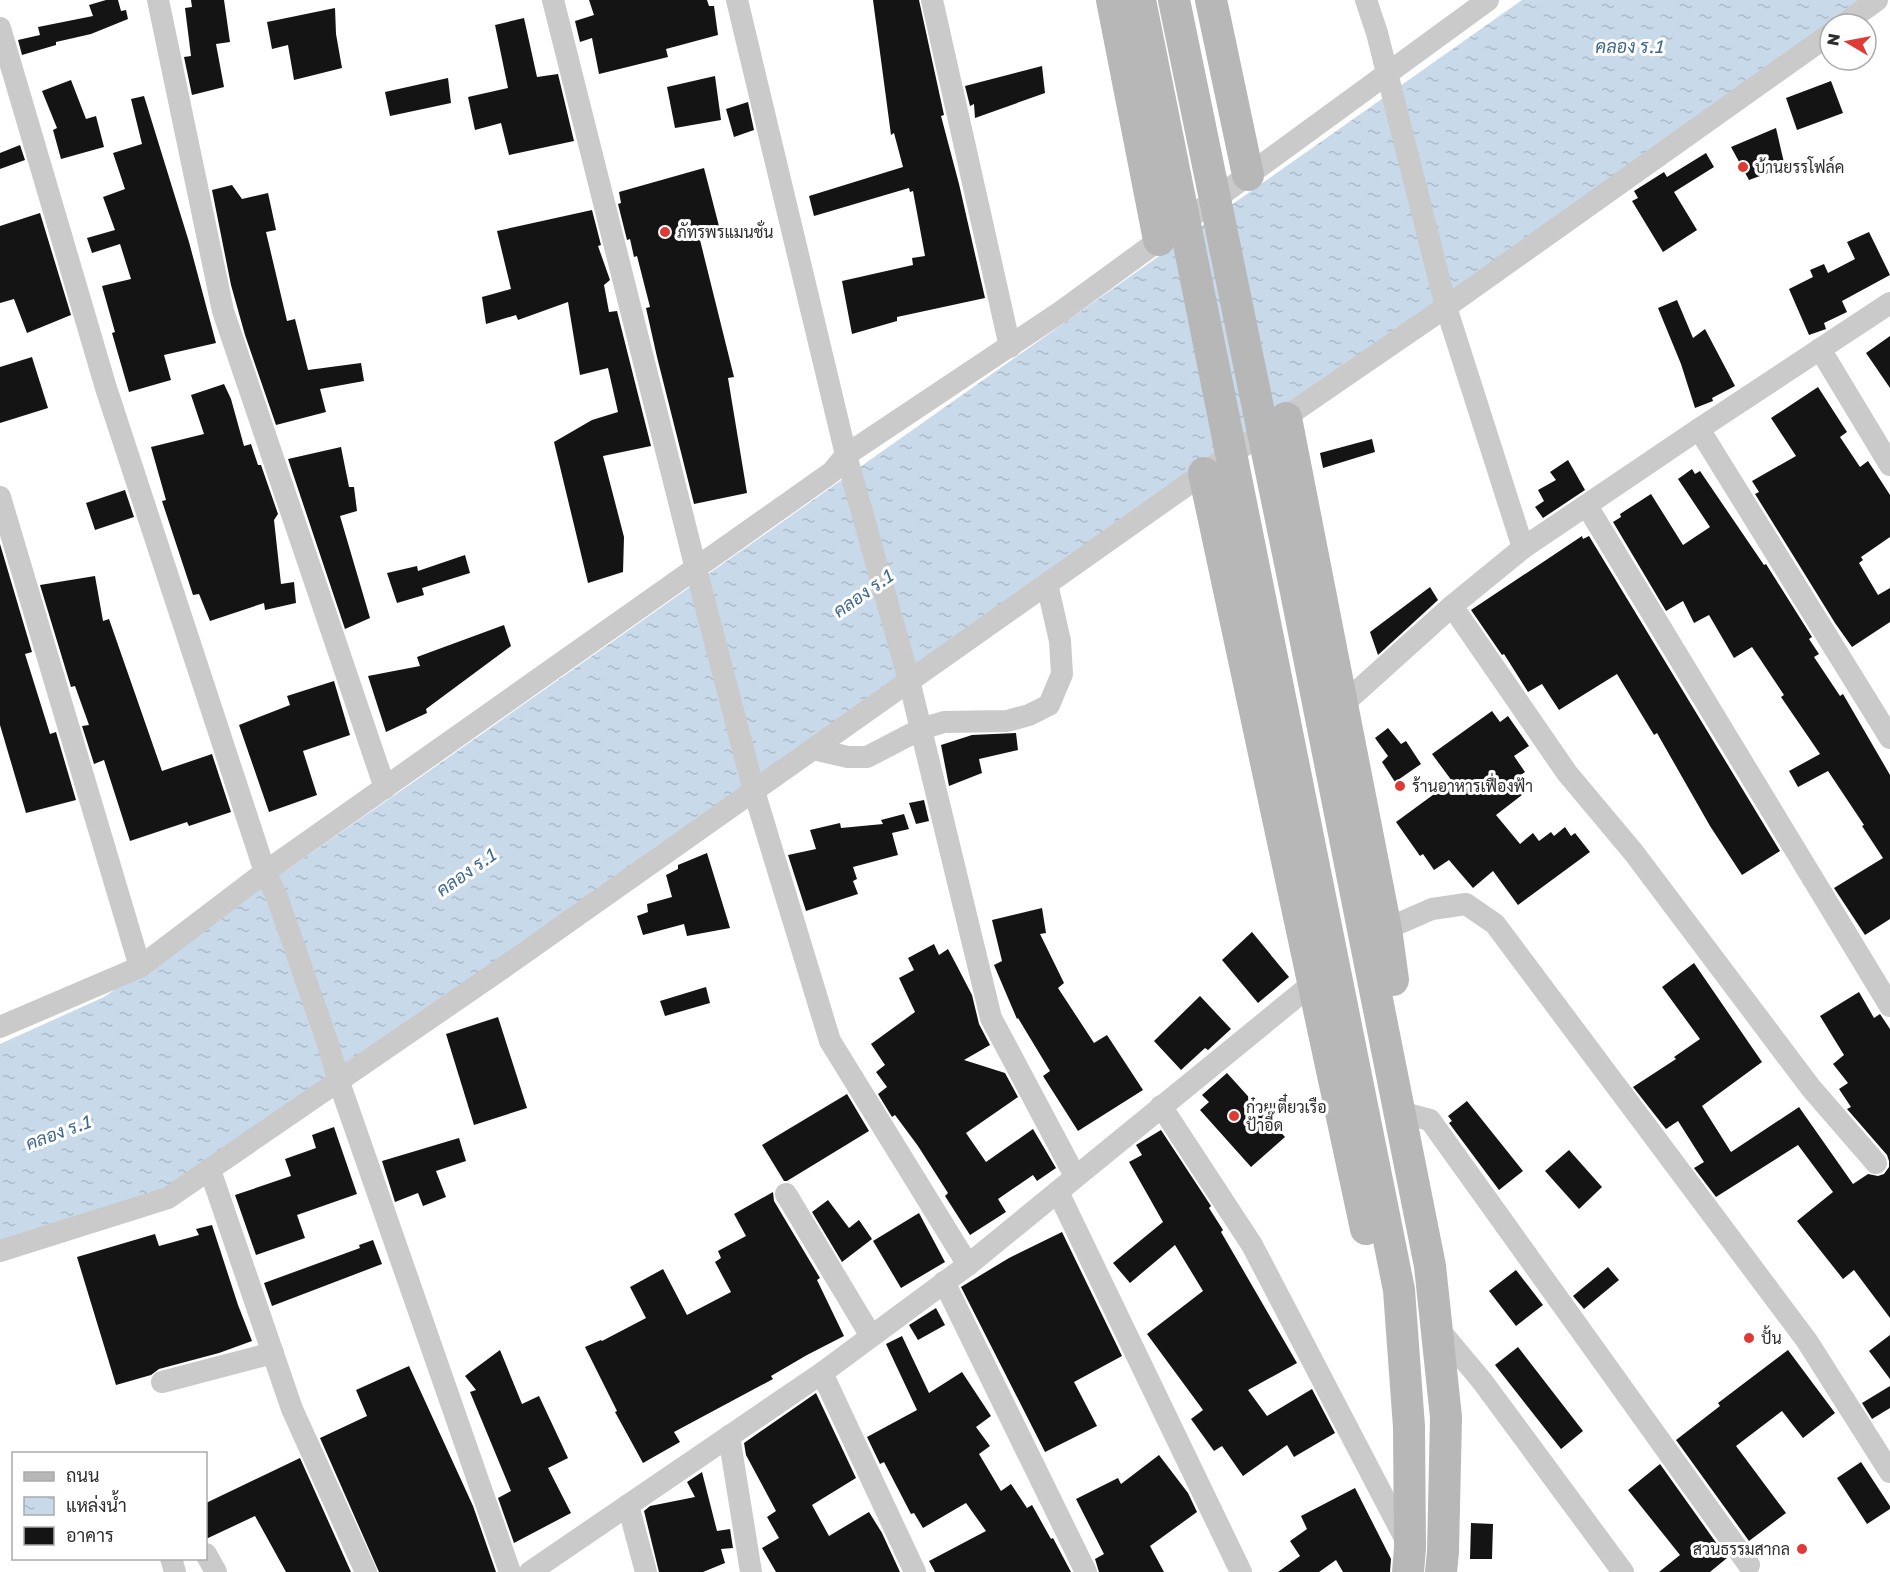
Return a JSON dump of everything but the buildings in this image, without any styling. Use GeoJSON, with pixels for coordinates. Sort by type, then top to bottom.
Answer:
{"type":"FeatureCollection","features":[{"type":"Feature","properties":{"kind":"main road"},"geometry":{"type":"LineString","coordinates":[[1112,0],[1159,240]]}},
{"type":"Feature","properties":{"kind":"main road"},"geometry":{"type":"LineString","coordinates":[[1140,0],[1400,1290],[1408,1427],[1409,1560]]}},
{"type":"Feature","properties":{"kind":"main road"},"geometry":{"type":"LineString","coordinates":[[1211,0],[1248,175]]}},
{"type":"Feature","properties":{"kind":"main road"},"geometry":{"type":"LineString","coordinates":[[1176,14],[1297,597],[1430,1266]]}},
{"type":"Feature","properties":{"kind":"main road"},"geometry":{"type":"LineString","coordinates":[[1286,418],[1386,929],[1411,1115],[1446,1417],[1441,1572]]}},
{"type":"Feature","properties":{"kind":"main road"},"geometry":{"type":"LineString","coordinates":[[1204,473],[1408,1427]]}},
{"type":"Feature","properties":{"kind":"street"},"geometry":{"type":"LineString","coordinates":[[158,0],[223,311],[385,788]]}},
{"type":"Feature","properties":{"kind":"street"},"geometry":{"type":"LineString","coordinates":[[553,0],[752,780],[830,1041],[968,1265]]}},
{"type":"Feature","properties":{"kind":"street"},"geometry":{"type":"LineString","coordinates":[[737,0],[846,455],[909,680],[990,1017],[1075,1176]]}},
{"type":"Feature","properties":{"kind":"street"},"geometry":{"type":"LineString","coordinates":[[932,0],[1010,347]]}},
{"type":"Feature","properties":{"kind":"street"},"geometry":{"type":"LineString","coordinates":[[1366,0],[1388,73],[1440,275],[1446,307],[1523,549]]}},
{"type":"Feature","properties":{"kind":"street"},"geometry":{"type":"LineString","coordinates":[[0,1027],[140,967],[265,872],[385,788],[699,577],[832,472],[846,455],[1010,347],[1488,0]]}},
{"type":"Feature","properties":{"kind":"street"},"geometry":{"type":"LineString","coordinates":[[1860,12],[1877,0]]}},
{"type":"Feature","properties":{"kind":"street"},"geometry":{"type":"LineString","coordinates":[[0,28],[106,388],[265,872],[277,897],[510,1572]]}},
{"type":"Feature","properties":{"kind":"street"},"geometry":{"type":"LineString","coordinates":[[0,1251],[168,1198],[339,1082],[752,780],[813,749],[1204,473],[1446,307],[1818,43]]}},
{"type":"Feature","properties":{"kind":"street"},"geometry":{"type":"LineString","coordinates":[[1342,705],[1452,606],[1523,549],[1890,303]]}},
{"type":"Feature","properties":{"kind":"street"},"geometry":{"type":"LineString","coordinates":[[1820,350],[1890,465]]}},
{"type":"Feature","properties":{"kind":"street"},"geometry":{"type":"LineString","coordinates":[[1699,429],[1890,738]]}},
{"type":"Feature","properties":{"kind":"street"},"geometry":{"type":"LineString","coordinates":[[0,497],[140,967]]}},
{"type":"Feature","properties":{"kind":"street"},"geometry":{"type":"LineString","coordinates":[[1587,506],[1890,1006]]}},
{"type":"Feature","properties":{"kind":"street"},"geometry":{"type":"LineString","coordinates":[[813,749],[848,758],[867,757],[921,729],[944,722],[1007,721],[1029,715],[1049,705],[1062,674],[1060,641],[1047,584]]}},
{"type":"Feature","properties":{"kind":"street"},"geometry":{"type":"LineString","coordinates":[[1452,606],[1567,773],[1634,853],[1811,1088],[1876,1163]]}},
{"type":"Feature","properties":{"kind":"street"},"geometry":{"type":"LineString","coordinates":[[1386,929],[1432,909],[1466,904],[1495,924],[1807,1341],[1890,1472]]}},
{"type":"Feature","properties":{"kind":"street"},"geometry":{"type":"LineString","coordinates":[[530,1572],[822,1373],[968,1265],[1312,984]]}},
{"type":"Feature","properties":{"kind":"street"},"geometry":{"type":"LineString","coordinates":[[1161,1106],[1252,1245],[1409,1560]]}},
{"type":"Feature","properties":{"kind":"street"},"geometry":{"type":"LineString","coordinates":[[1411,1115],[1430,1120],[1749,1564]]}},
{"type":"Feature","properties":{"kind":"street"},"geometry":{"type":"LineString","coordinates":[[210,1170],[292,1408],[366,1572]]}},
{"type":"Feature","properties":{"kind":"street"},"geometry":{"type":"LineString","coordinates":[[1058,1192],[1241,1572]]}},
{"type":"Feature","properties":{"kind":"street"},"geometry":{"type":"LineString","coordinates":[[786,1194],[871,1336]]}},
{"type":"Feature","properties":{"kind":"street"},"geometry":{"type":"LineString","coordinates":[[944,1282],[1086,1572]]}},
{"type":"Feature","properties":{"kind":"street"},"geometry":{"type":"LineString","coordinates":[[1436,1326],[1482,1381],[1623,1572]]}},
{"type":"Feature","properties":{"kind":"street"},"geometry":{"type":"LineString","coordinates":[[162,1382],[273,1353]]}},
{"type":"Feature","properties":{"kind":"street"},"geometry":{"type":"LineString","coordinates":[[822,1373],[915,1572]]}},
{"type":"Feature","properties":{"kind":"street"},"geometry":{"type":"LineString","coordinates":[[729,1436],[751,1572]]}},
{"type":"Feature","properties":{"kind":"street"},"geometry":{"type":"LineString","coordinates":[[628,1505],[646,1572]]}},
{"type":"Feature","properties":{"kind":"street"},"geometry":{"type":"LineString","coordinates":[[207,1556],[216,1572]]}},
{"type":"Feature","properties":{"kind":"water","name":"คลอง ร.1"},"geometry":{"type":"Polygon","coordinates":[[[1522,0],[1874,0],[1857,12],[1818,12],[1818,39],[173,1187],[0,1245],[0,1044],[104,997],[422,776],[1522,0]]]}},
{"type":"Feature","properties":{"kind":"place","name":"บ้านยรรโฟล์ค"},"geometry":{"type":"Point","coordinates":[1743,167]}},
{"type":"Feature","properties":{"kind":"place","name":"ภัทรพรแมนชั่น"},"geometry":{"type":"Point","coordinates":[665,232]}},
{"type":"Feature","properties":{"kind":"place","name":"ร้านอาหารเฟื่องฟ้า"},"geometry":{"type":"Point","coordinates":[1400,786]}},
{"type":"Feature","properties":{"kind":"place","name":"ก๋วยเตี๋ยวเรือ ป้าอี๊ด"},"geometry":{"type":"Point","coordinates":[1234,1116]}},
{"type":"Feature","properties":{"kind":"place","name":"ปั้น"},"geometry":{"type":"Point","coordinates":[1749,1338]}},
{"type":"Feature","properties":{"kind":"place","name":"สวนธรรมสากล"},"geometry":{"type":"Point","coordinates":[1802,1549]}}]}
